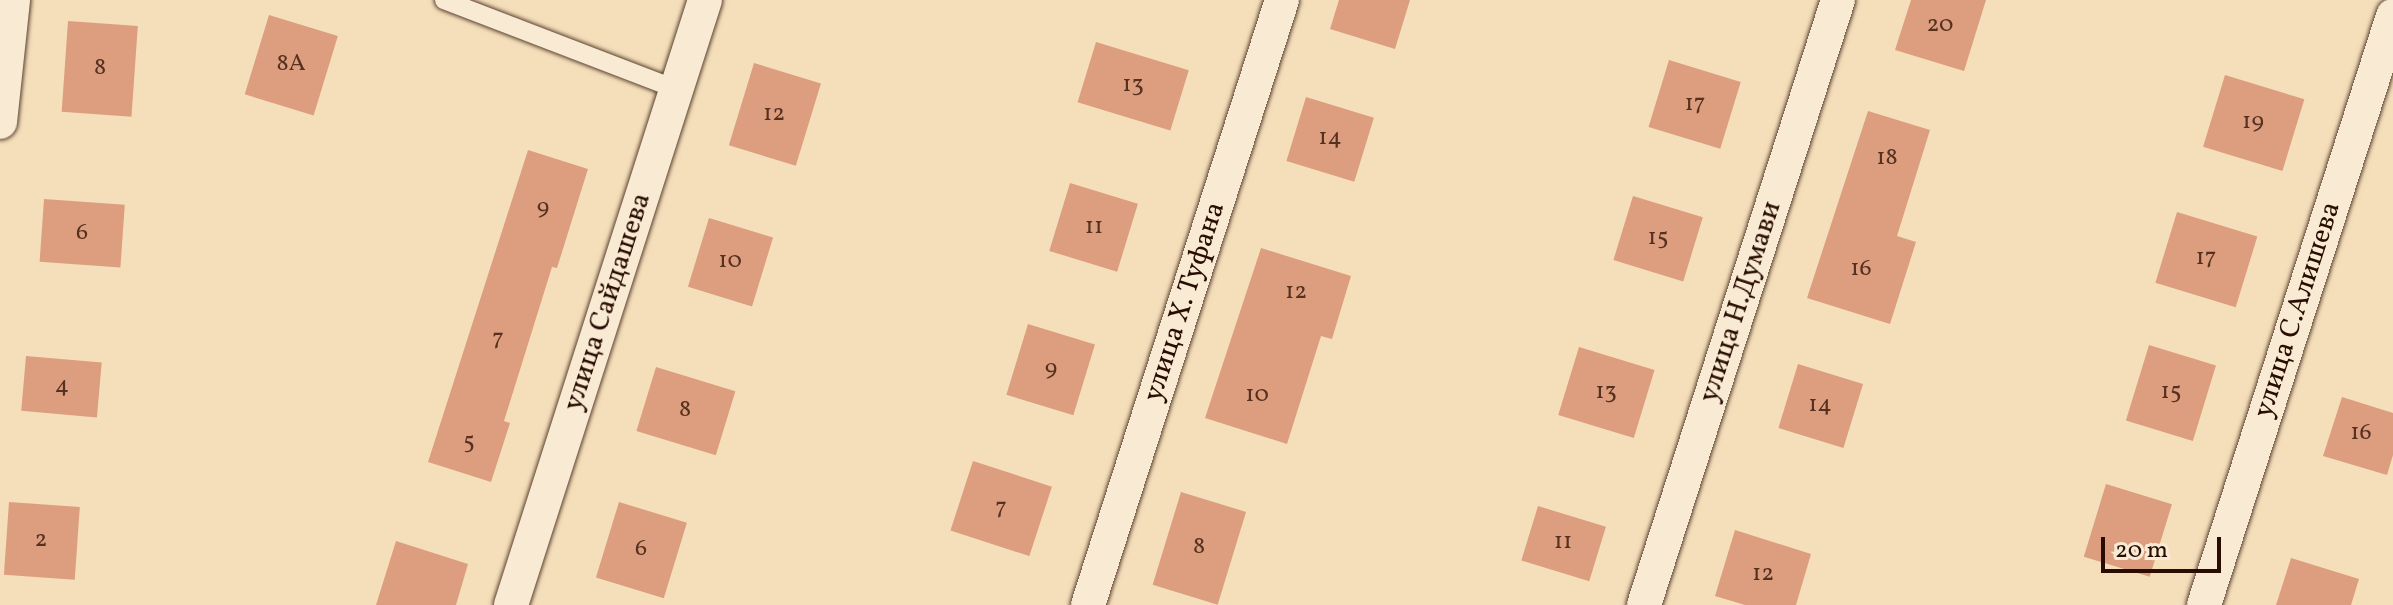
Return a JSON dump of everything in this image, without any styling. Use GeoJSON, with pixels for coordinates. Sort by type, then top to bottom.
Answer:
{"type":"FeatureCollection","features":[{"type":"Feature","properties":{"kind":"street"},"geometry":{"type":"LineString","coordinates":[[0,122],[13,0]]}},
{"type":"Feature","properties":{"kind":"street","name":"улица Сайдашева"},"geometry":{"type":"LineString","coordinates":[[511,605],[705,0]]}},
{"type":"Feature","properties":{"kind":"street","name":"улица Х. Туфана"},"geometry":{"type":"LineString","coordinates":[[1088,605],[1282,0]]}},
{"type":"Feature","properties":{"kind":"street","name":"улица Н.Думави"},"geometry":{"type":"LineString","coordinates":[[1644,605],[1838,0]]}},
{"type":"Feature","properties":{"kind":"street","name":"улица С.Алишева"},"geometry":{"type":"LineString","coordinates":[[2204,605],[2393,16]]}},
{"type":"Feature","properties":{"kind":"lane"},"geometry":{"type":"LineString","coordinates":[[444,0],[676,89]]}},
{"type":"Feature","properties":{"kind":"building"},"geometry":{"type":"Polygon","coordinates":[[[1339,0],[1410,0],[1395,49],[1330,29],[1339,0]]]}},
{"type":"Feature","properties":{"kind":"building"},"geometry":{"type":"Polygon","coordinates":[[[1911,0],[1986,0],[1964,71],[1895,50],[1911,0]]]}},
{"type":"Feature","properties":{"kind":"building"},"geometry":{"type":"Polygon","coordinates":[[[269,15],[338,36],[314,115],[245,94],[269,15]]]}},
{"type":"Feature","properties":{"kind":"building"},"geometry":{"type":"Polygon","coordinates":[[[68,21],[138,26],[131,117],[62,112],[68,21]]]}},
{"type":"Feature","properties":{"kind":"building"},"geometry":{"type":"Polygon","coordinates":[[[1096,42],[1189,70],[1170,131],[1078,102],[1096,42]]]}},
{"type":"Feature","properties":{"kind":"building"},"geometry":{"type":"Polygon","coordinates":[[[1669,60],[1741,82],[1720,149],[1649,127],[1669,60]]]}},
{"type":"Feature","properties":{"kind":"building"},"geometry":{"type":"Polygon","coordinates":[[[754,63],[821,83],[796,166],[729,145],[754,63]]]}},
{"type":"Feature","properties":{"kind":"building"},"geometry":{"type":"Polygon","coordinates":[[[2225,75],[2304,99],[2282,171],[2203,147],[2225,75]]]}},
{"type":"Feature","properties":{"kind":"building"},"geometry":{"type":"Polygon","coordinates":[[[1306,97],[1374,118],[1354,182],[1286,161],[1306,97]]]}},
{"type":"Feature","properties":{"kind":"building"},"geometry":{"type":"Polygon","coordinates":[[[1868,111],[1930,130],[1897,236],[1916,242],[1890,324],[1807,298],[1868,111]]]}},
{"type":"Feature","properties":{"kind":"building"},"geometry":{"type":"Polygon","coordinates":[[[528,150],[588,169],[557,268],[552,267],[504,421],[510,423],[491,482],[428,462],[528,150]]]}},
{"type":"Feature","properties":{"kind":"building"},"geometry":{"type":"Polygon","coordinates":[[[1070,183],[1138,204],[1117,272],[1049,251],[1070,183]]]}},
{"type":"Feature","properties":{"kind":"building"},"geometry":{"type":"Polygon","coordinates":[[[1633,196],[1703,217],[1683,281],[1613,260],[1633,196]]]}},
{"type":"Feature","properties":{"kind":"building"},"geometry":{"type":"Polygon","coordinates":[[[44,199],[125,205],[120,267],[40,262],[44,199]]]}},
{"type":"Feature","properties":{"kind":"building"},"geometry":{"type":"Polygon","coordinates":[[[2177,212],[2257,237],[2236,307],[2155,283],[2177,212]]]}},
{"type":"Feature","properties":{"kind":"building"},"geometry":{"type":"Polygon","coordinates":[[[709,218],[773,238],[752,306],[688,287],[709,218]]]}},
{"type":"Feature","properties":{"kind":"building"},"geometry":{"type":"Polygon","coordinates":[[[1261,248],[1351,276],[1332,339],[1321,336],[1287,444],[1205,418],[1261,248]]]}},
{"type":"Feature","properties":{"kind":"building"},"geometry":{"type":"Polygon","coordinates":[[[1028,324],[1095,344],[1073,415],[1006,395],[1028,324]]]}},
{"type":"Feature","properties":{"kind":"building"},"geometry":{"type":"Polygon","coordinates":[[[2149,345],[2216,365],[2193,441],[2126,421],[2149,345]]]}},
{"type":"Feature","properties":{"kind":"building"},"geometry":{"type":"Polygon","coordinates":[[[1579,347],[1655,370],[1634,438],[1558,415],[1579,347]]]}},
{"type":"Feature","properties":{"kind":"building"},"geometry":{"type":"Polygon","coordinates":[[[26,356],[102,363],[97,417],[21,411],[26,356]]]}},
{"type":"Feature","properties":{"kind":"building"},"geometry":{"type":"Polygon","coordinates":[[[1798,364],[1863,384],[1843,448],[1778,428],[1798,364]]]}},
{"type":"Feature","properties":{"kind":"building"},"geometry":{"type":"Polygon","coordinates":[[[656,367],[735,391],[716,455],[636,431],[656,367]]]}},
{"type":"Feature","properties":{"kind":"building"},"geometry":{"type":"Polygon","coordinates":[[[2342,397],[2393,413],[2393,455],[2387,475],[2323,456],[2342,397]]]}},
{"type":"Feature","properties":{"kind":"building"},"geometry":{"type":"Polygon","coordinates":[[[973,461],[1052,487],[1029,556],[950,530],[973,461]]]}},
{"type":"Feature","properties":{"kind":"building"},"geometry":{"type":"Polygon","coordinates":[[[2106,484],[2172,504],[2150,577],[2084,557],[2106,484]]]}},
{"type":"Feature","properties":{"kind":"building"},"geometry":{"type":"Polygon","coordinates":[[[1181,492],[1246,512],[1218,605],[1153,585],[1181,492]]]}},
{"type":"Feature","properties":{"kind":"building"},"geometry":{"type":"Polygon","coordinates":[[[9,502],[80,507],[75,580],[4,575],[9,502]]]}},
{"type":"Feature","properties":{"kind":"building"},"geometry":{"type":"Polygon","coordinates":[[[619,502],[687,523],[664,598],[596,578],[619,502]]]}},
{"type":"Feature","properties":{"kind":"building"},"geometry":{"type":"Polygon","coordinates":[[[1538,506],[1606,527],[1589,581],[1521,561],[1538,506]]]}},
{"type":"Feature","properties":{"kind":"building"},"geometry":{"type":"Polygon","coordinates":[[[1735,530],[1811,554],[1796,605],[1745,605],[1715,596],[1735,530]]]}},
{"type":"Feature","properties":{"kind":"building"},"geometry":{"type":"Polygon","coordinates":[[[396,541],[468,564],[456,605],[376,605],[396,541]]]}},
{"type":"Feature","properties":{"kind":"building"},"geometry":{"type":"Polygon","coordinates":[[[2291,558],[2359,579],[2351,605],[2276,605],[2291,558]]]}}]}
